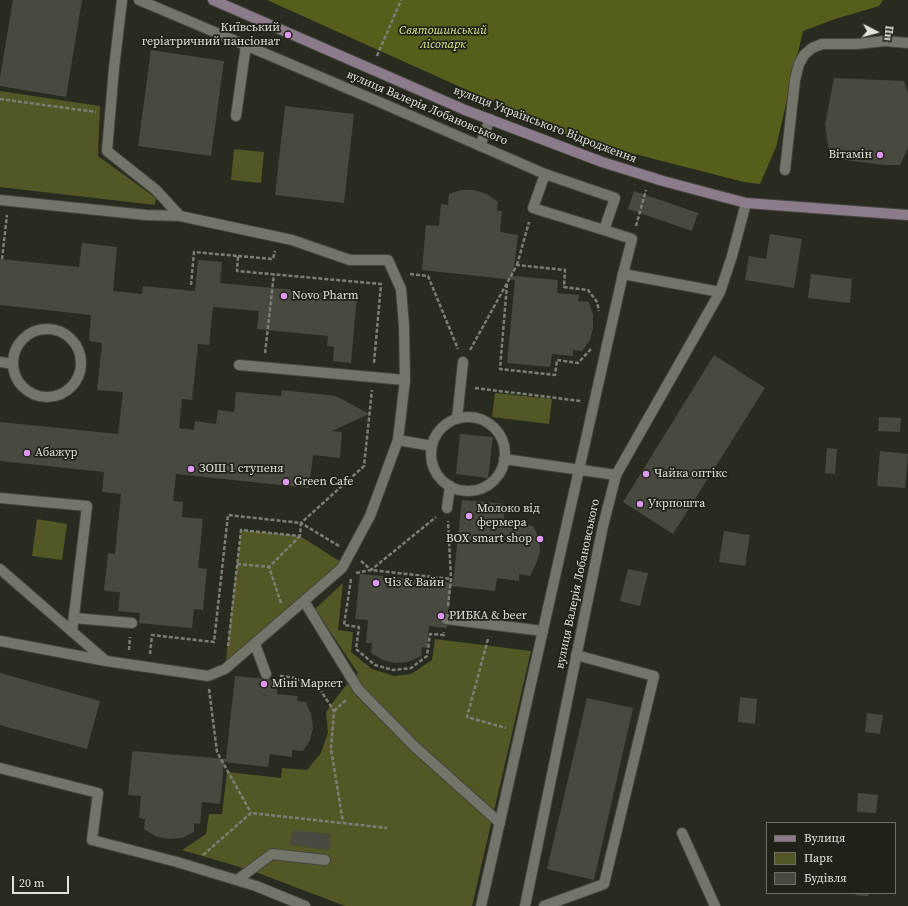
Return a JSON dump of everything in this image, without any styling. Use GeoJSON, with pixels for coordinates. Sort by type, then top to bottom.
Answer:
{"type":"FeatureCollection","features":[{"type":"Feature","properties":{"kind":"street"},"geometry":{"type":"LineString","coordinates":[[122,0],[114,68],[107,151],[156,190],[180,216]]}},
{"type":"Feature","properties":{"kind":"street","name":"вулиця Валерія Лобановського"},"geometry":{"type":"LineString","coordinates":[[139,0],[545,174],[615,198],[604,230]]}},
{"type":"Feature","properties":{"kind":"street","name":"вулиця Українського Відродження"},"geometry":{"type":"LineString","coordinates":[[213,0],[490,119],[602,162],[649,177],[746,203],[908,216]]}},
{"type":"Feature","properties":{"kind":"street"},"geometry":{"type":"LineString","coordinates":[[785,170],[795,80],[799,64],[804,55],[812,48],[822,44],[857,44],[885,41],[908,42]]}},
{"type":"Feature","properties":{"kind":"street"},"geometry":{"type":"LineString","coordinates":[[236,116],[246,45]]}},
{"type":"Feature","properties":{"kind":"street"},"geometry":{"type":"LineString","coordinates":[[480,146],[490,119]]}},
{"type":"Feature","properties":{"kind":"street"},"geometry":{"type":"LineString","coordinates":[[545,174],[533,208],[632,240]]}},
{"type":"Feature","properties":{"kind":"street"},"geometry":{"type":"LineString","coordinates":[[0,641],[106,661],[208,676],[225,669],[342,568],[370,516],[398,440],[405,380],[404,326],[401,290],[388,260],[350,260],[292,240],[180,216],[146,215],[4,200]]}},
{"type":"Feature","properties":{"kind":"street","name":"вулиця Валерія Лобановського"},"geometry":{"type":"LineString","coordinates":[[525,906],[603,526],[616,475],[720,292],[732,256],[746,203]]}},
{"type":"Feature","properties":{"kind":"street","name":"вулиця Валерія Лобановського"},"geometry":{"type":"LineString","coordinates":[[481,906],[623,274],[632,240]]}},
{"type":"Feature","properties":{"kind":"street"},"geometry":{"type":"LineString","coordinates":[[623,274],[720,292]]}},
{"type":"Feature","properties":{"kind":"street"},"geometry":{"type":"LineString","coordinates":[[48,329],[69,337],[76,346],[80,356],[81,367],[78,378],[71,387],[62,394],[51,397],[39,397],[20,385],[15,375],[13,364],[14,353],[20,343],[28,335],[48,329]]}},
{"type":"Feature","properties":{"kind":"street"},"geometry":{"type":"LineString","coordinates":[[0,362],[13,364]]}},
{"type":"Feature","properties":{"kind":"street"},"geometry":{"type":"LineString","coordinates":[[457,419],[463,362]]}},
{"type":"Feature","properties":{"kind":"street"},"geometry":{"type":"LineString","coordinates":[[239,365],[405,380]]}},
{"type":"Feature","properties":{"kind":"street"},"geometry":{"type":"LineString","coordinates":[[469,417],[481,420],[492,426],[500,435],[504,447],[504,460],[501,471],[494,480],[484,487],[473,491],[461,490],[450,486],[441,479],[434,469],[432,446],[437,434],[446,425],[457,419],[469,417]]}},
{"type":"Feature","properties":{"kind":"street"},"geometry":{"type":"LineString","coordinates":[[398,440],[432,446]]}},
{"type":"Feature","properties":{"kind":"street"},"geometry":{"type":"LineString","coordinates":[[504,460],[616,475]]}},
{"type":"Feature","properties":{"kind":"street"},"geometry":{"type":"LineString","coordinates":[[447,508],[450,486]]}},
{"type":"Feature","properties":{"kind":"street"},"geometry":{"type":"LineString","coordinates":[[0,498],[87,506],[72,632]]}},
{"type":"Feature","properties":{"kind":"street"},"geometry":{"type":"LineString","coordinates":[[0,569],[106,661]]}},
{"type":"Feature","properties":{"kind":"street"},"geometry":{"type":"LineString","coordinates":[[304,601],[358,689],[414,746],[500,822]]}},
{"type":"Feature","properties":{"kind":"street"},"geometry":{"type":"LineString","coordinates":[[74,618],[132,624]]}},
{"type":"Feature","properties":{"kind":"street"},"geometry":{"type":"LineString","coordinates":[[446,619],[543,631]]}},
{"type":"Feature","properties":{"kind":"street"},"geometry":{"type":"LineString","coordinates":[[255,644],[266,674]]}},
{"type":"Feature","properties":{"kind":"street"},"geometry":{"type":"LineString","coordinates":[[544,906],[604,884],[654,676],[576,655]]}},
{"type":"Feature","properties":{"kind":"street"},"geometry":{"type":"LineString","coordinates":[[0,768],[98,793],[92,840],[237,880],[305,906]]}},
{"type":"Feature","properties":{"kind":"street"},"geometry":{"type":"LineString","coordinates":[[682,833],[715,906]]}},
{"type":"Feature","properties":{"kind":"street"},"geometry":{"type":"LineString","coordinates":[[237,880],[272,854],[325,860]]}},
{"type":"Feature","properties":{"kind":"path"},"geometry":{"type":"LineString","coordinates":[[372,69],[401,0]]}},
{"type":"Feature","properties":{"kind":"path"},"geometry":{"type":"LineString","coordinates":[[0,99],[110,114]]}},
{"type":"Feature","properties":{"kind":"path"},"geometry":{"type":"LineString","coordinates":[[632,240],[649,177]]}},
{"type":"Feature","properties":{"kind":"path"},"geometry":{"type":"LineString","coordinates":[[2,259],[4,200]]}},
{"type":"Feature","properties":{"kind":"path"},"geometry":{"type":"LineString","coordinates":[[463,362],[517,265],[533,208]]}},
{"type":"Feature","properties":{"kind":"path"},"geometry":{"type":"LineString","coordinates":[[190,285],[194,252],[273,259]]}},
{"type":"Feature","properties":{"kind":"path"},"geometry":{"type":"LineString","coordinates":[[238,256],[237,271],[381,284],[364,466],[301,523],[300,536],[269,567]]}},
{"type":"Feature","properties":{"kind":"path"},"geometry":{"type":"LineString","coordinates":[[517,265],[565,270],[564,287],[588,290],[597,302],[599,314]]}},
{"type":"Feature","properties":{"kind":"path"},"geometry":{"type":"LineString","coordinates":[[264,367],[274,274]]}},
{"type":"Feature","properties":{"kind":"path"},"geometry":{"type":"LineString","coordinates":[[428,276],[463,362]]}},
{"type":"Feature","properties":{"kind":"path"},"geometry":{"type":"LineString","coordinates":[[507,284],[500,369],[555,375],[557,360],[578,363],[592,348]]}},
{"type":"Feature","properties":{"kind":"path"},"geometry":{"type":"LineString","coordinates":[[460,387],[595,403]]}},
{"type":"Feature","properties":{"kind":"path"},"geometry":{"type":"LineString","coordinates":[[371,570],[447,508]]}},
{"type":"Feature","properties":{"kind":"path"},"geometry":{"type":"LineString","coordinates":[[447,508],[451,579],[444,635],[430,634],[427,656],[411,668],[393,670],[375,665],[356,649],[359,627],[344,625],[352,573],[371,570],[451,579]]}},
{"type":"Feature","properties":{"kind":"path"},"geometry":{"type":"LineString","coordinates":[[152,636],[214,642],[228,516],[301,523],[351,552]]}},
{"type":"Feature","properties":{"kind":"path"},"geometry":{"type":"LineString","coordinates":[[225,669],[241,530],[300,536]]}},
{"type":"Feature","properties":{"kind":"path"},"geometry":{"type":"LineString","coordinates":[[237,564],[269,567]]}},
{"type":"Feature","properties":{"kind":"path"},"geometry":{"type":"LineString","coordinates":[[269,567],[286,617]]}},
{"type":"Feature","properties":{"kind":"path"},"geometry":{"type":"LineString","coordinates":[[128,664],[132,624]]}},
{"type":"Feature","properties":{"kind":"path"},"geometry":{"type":"LineString","coordinates":[[491,625],[467,717],[520,732]]}},
{"type":"Feature","properties":{"kind":"path"},"geometry":{"type":"LineString","coordinates":[[266,674],[295,678],[319,688],[334,711],[331,749],[343,822]]}},
{"type":"Feature","properties":{"kind":"path"},"geometry":{"type":"LineString","coordinates":[[208,676],[217,752],[251,813]]}},
{"type":"Feature","properties":{"kind":"path"},"geometry":{"type":"LineString","coordinates":[[190,866],[251,813],[388,828]]}},
{"type":"Feature","properties":{"kind":"green space","name":"Святошинський лісопарк"},"geometry":{"type":"Polygon","coordinates":[[[267,0],[883,0],[879,6],[835,19],[803,31],[776,147],[760,184],[744,182],[576,139],[267,0]]]}},
{"type":"Feature","properties":{"kind":"green space"},"geometry":{"type":"Polygon","coordinates":[[[0,91],[100,106],[98,156],[156,198],[155,205],[0,187],[0,91]]]}},
{"type":"Feature","properties":{"kind":"green space"},"geometry":{"type":"Polygon","coordinates":[[[234,149],[264,152],[261,183],[231,180],[234,149]]]}},
{"type":"Feature","properties":{"kind":"green space"},"geometry":{"type":"Polygon","coordinates":[[[495,393],[552,399],[549,424],[492,417],[495,393]]]}},
{"type":"Feature","properties":{"kind":"green space"},"geometry":{"type":"Polygon","coordinates":[[[37,519],[67,524],[62,560],[32,556],[37,519]]]}},
{"type":"Feature","properties":{"kind":"green space"},"geometry":{"type":"Polygon","coordinates":[[[241,530],[300,536],[344,564],[225,669],[241,530]]]}},
{"type":"Feature","properties":{"kind":"green space"},"geometry":{"type":"Polygon","coordinates":[[[343,583],[338,630],[353,632],[351,652],[372,669],[394,676],[411,674],[432,660],[435,639],[531,651],[472,906],[345,906],[253,871],[182,850],[206,834],[209,814],[222,814],[227,772],[281,778],[282,768],[307,770],[321,753],[328,732],[326,712],[342,690],[358,673],[315,609],[343,583]]]}},
{"type":"Feature","properties":{"kind":"building"},"geometry":{"type":"Polygon","coordinates":[[[13,0],[82,0],[66,97],[0,86],[0,77],[13,0]]]}},
{"type":"Feature","properties":{"kind":"building"},"geometry":{"type":"Polygon","coordinates":[[[151,50],[224,61],[211,156],[138,146],[151,50]]]}},
{"type":"Feature","properties":{"kind":"building"},"geometry":{"type":"Polygon","coordinates":[[[834,78],[904,81],[908,93],[908,148],[900,165],[884,165],[830,158],[825,125],[834,78]]]}},
{"type":"Feature","properties":{"kind":"building"},"geometry":{"type":"Polygon","coordinates":[[[285,106],[354,114],[344,203],[275,195],[285,106]]]}},
{"type":"Feature","properties":{"kind":"building"},"geometry":{"type":"Polygon","coordinates":[[[461,190],[474,190],[487,194],[498,202],[497,211],[502,211],[500,232],[518,235],[513,276],[558,280],[557,293],[579,295],[578,301],[589,302],[593,315],[593,328],[590,340],[582,351],[573,350],[573,356],[552,354],[550,367],[507,363],[515,280],[422,270],[426,225],[439,226],[441,204],[448,205],[449,194],[461,190]]]}},
{"type":"Feature","properties":{"kind":"building"},"geometry":{"type":"Polygon","coordinates":[[[634,191],[698,213],[692,231],[628,209],[634,191]]]}},
{"type":"Feature","properties":{"kind":"building"},"geometry":{"type":"Polygon","coordinates":[[[770,234],[802,239],[794,288],[745,280],[749,256],[766,259],[770,234]]]}},
{"type":"Feature","properties":{"kind":"building"},"geometry":{"type":"Polygon","coordinates":[[[82,243],[117,247],[113,291],[142,294],[143,286],[195,291],[198,260],[222,262],[220,283],[357,296],[351,363],[333,361],[334,347],[327,346],[328,336],[257,329],[259,311],[213,307],[209,345],[198,344],[192,400],[182,399],[179,428],[194,430],[195,421],[216,424],[218,410],[234,412],[236,392],[281,396],[282,390],[336,396],[369,414],[332,431],[342,432],[340,458],[313,455],[309,488],[176,474],[173,501],[183,502],[182,517],[203,519],[198,568],[207,569],[203,610],[194,609],[192,628],[139,623],[140,613],[118,611],[120,592],[104,591],[108,553],[115,554],[121,494],[102,492],[104,472],[0,461],[0,422],[118,434],[123,392],[97,390],[102,343],[89,341],[91,315],[0,305],[0,259],[79,267],[82,243]]]}},
{"type":"Feature","properties":{"kind":"building"},"geometry":{"type":"Polygon","coordinates":[[[811,274],[852,279],[850,303],[808,298],[811,274]]]}},
{"type":"Feature","properties":{"kind":"building"},"geometry":{"type":"Polygon","coordinates":[[[714,355],[765,388],[673,534],[623,502],[714,355]]]}},
{"type":"Feature","properties":{"kind":"building"},"geometry":{"type":"Polygon","coordinates":[[[879,417],[901,418],[900,432],[878,431],[879,417]]]}},
{"type":"Feature","properties":{"kind":"building"},"geometry":{"type":"Polygon","coordinates":[[[460,434],[493,437],[488,478],[456,474],[460,434]]]}},
{"type":"Feature","properties":{"kind":"building"},"geometry":{"type":"Polygon","coordinates":[[[827,448],[837,449],[835,474],[825,473],[827,448]]]}},
{"type":"Feature","properties":{"kind":"building"},"geometry":{"type":"Polygon","coordinates":[[[880,451],[908,454],[905,488],[877,486],[880,451]]]}},
{"type":"Feature","properties":{"kind":"building"},"geometry":{"type":"Polygon","coordinates":[[[462,500],[505,504],[504,518],[525,520],[524,525],[533,526],[539,538],[540,552],[536,564],[530,576],[519,574],[519,581],[497,578],[495,591],[451,586],[447,628],[429,626],[427,648],[422,647],[421,656],[408,662],[395,663],[383,660],[371,653],[372,643],[366,643],[368,620],[355,619],[360,574],[453,583],[462,500]]]}},
{"type":"Feature","properties":{"kind":"building"},"geometry":{"type":"Polygon","coordinates":[[[724,531],[750,535],[745,566],[719,562],[724,531]]]}},
{"type":"Feature","properties":{"kind":"building"},"geometry":{"type":"Polygon","coordinates":[[[628,569],[648,573],[640,606],[620,601],[628,569]]]}},
{"type":"Feature","properties":{"kind":"building"},"geometry":{"type":"Polygon","coordinates":[[[0,673],[100,701],[87,749],[0,725],[0,673]]]}},
{"type":"Feature","properties":{"kind":"building"},"geometry":{"type":"Polygon","coordinates":[[[235,676],[278,680],[277,694],[298,696],[297,701],[306,702],[311,714],[313,728],[310,740],[303,751],[292,750],[292,757],[270,754],[268,767],[224,762],[220,804],[202,802],[200,824],[194,823],[194,832],[182,838],[168,839],[155,836],[144,829],[145,819],[139,818],[141,796],[128,795],[133,751],[226,759],[235,676]]]}},
{"type":"Feature","properties":{"kind":"building"},"geometry":{"type":"Polygon","coordinates":[[[740,697],[757,699],[755,724],[738,722],[740,697]]]}},
{"type":"Feature","properties":{"kind":"building"},"geometry":{"type":"Polygon","coordinates":[[[587,698],[633,708],[594,880],[547,869],[587,698]]]}},
{"type":"Feature","properties":{"kind":"building"},"geometry":{"type":"Polygon","coordinates":[[[867,713],[883,715],[880,734],[865,732],[867,713]]]}},
{"type":"Feature","properties":{"kind":"building"},"geometry":{"type":"Polygon","coordinates":[[[858,793],[878,795],[876,813],[857,812],[858,793]]]}},
{"type":"Feature","properties":{"kind":"building"},"geometry":{"type":"Polygon","coordinates":[[[292,830],[331,834],[329,850],[290,845],[292,830]]]}},
{"type":"Feature","properties":{"kind":"building"},"geometry":{"type":"Polygon","coordinates":[[[855,894],[869,894],[868,896],[855,894]]]}},
{"type":"Feature","properties":{"kind":"place","name":"Київський геріатричний пансіонат"},"geometry":{"type":"Point","coordinates":[288,35]}},
{"type":"Feature","properties":{"kind":"place","name":"Вітамін"},"geometry":{"type":"Point","coordinates":[880,155]}},
{"type":"Feature","properties":{"kind":"place","name":"Novo Pharm"},"geometry":{"type":"Point","coordinates":[284,296]}},
{"type":"Feature","properties":{"kind":"place","name":"Абажур"},"geometry":{"type":"Point","coordinates":[27,453]}},
{"type":"Feature","properties":{"kind":"place","name":"ЗОШ 1 ступеня"},"geometry":{"type":"Point","coordinates":[191,469]}},
{"type":"Feature","properties":{"kind":"place","name":"Чайка оптікс"},"geometry":{"type":"Point","coordinates":[646,474]}},
{"type":"Feature","properties":{"kind":"place","name":"Green Cafe"},"geometry":{"type":"Point","coordinates":[286,482]}},
{"type":"Feature","properties":{"kind":"place","name":"Укрпошта"},"geometry":{"type":"Point","coordinates":[640,504]}},
{"type":"Feature","properties":{"kind":"place","name":"Молоко від фермера"},"geometry":{"type":"Point","coordinates":[469,516]}},
{"type":"Feature","properties":{"kind":"place","name":"BOX smart shop"},"geometry":{"type":"Point","coordinates":[540,539]}},
{"type":"Feature","properties":{"kind":"place","name":"Чіз & Вайн"},"geometry":{"type":"Point","coordinates":[376,583]}},
{"type":"Feature","properties":{"kind":"place","name":"РИБКА & beer"},"geometry":{"type":"Point","coordinates":[441,616]}},
{"type":"Feature","properties":{"kind":"place","name":"Міні Маркет"},"geometry":{"type":"Point","coordinates":[264,684]}}]}
